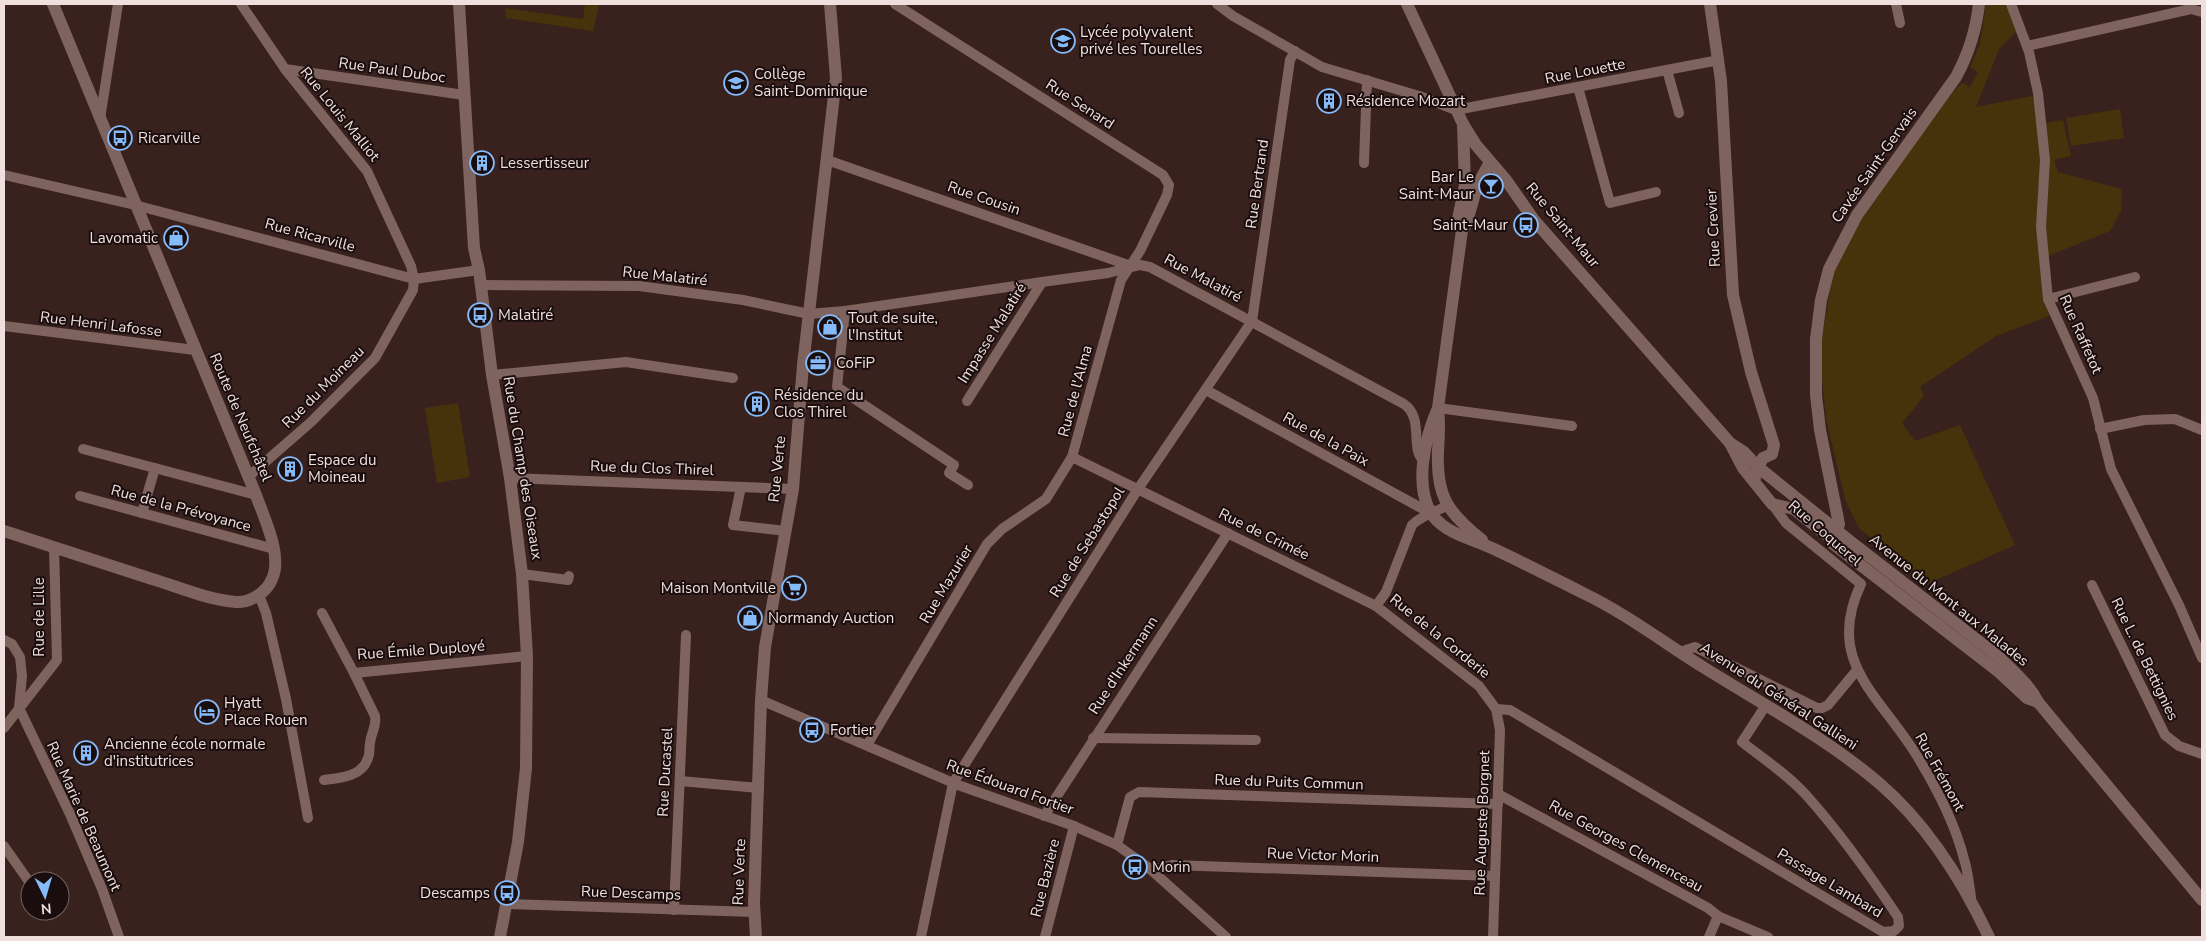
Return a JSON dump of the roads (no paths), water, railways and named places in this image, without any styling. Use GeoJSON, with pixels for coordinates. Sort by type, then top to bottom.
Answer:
{"type":"FeatureCollection","features":[{"type":"Feature","properties":{"kind":"street","name":"Route de Neufchâtel"},"geometry":{"type":"LineString","coordinates":[[53,4],[256,495],[276,556],[273,578],[259,595]]}},
{"type":"Feature","properties":{"kind":"street"},"geometry":{"type":"LineString","coordinates":[[100,118],[118,4]]}},
{"type":"Feature","properties":{"kind":"street","name":"Rue Louis Malliot"},"geometry":{"type":"LineString","coordinates":[[241,4],[285,69],[368,171],[411,266],[414,278]]}},
{"type":"Feature","properties":{"kind":"street","name":"Rue du Champ des Oiseaux"},"geometry":{"type":"LineString","coordinates":[[459,4],[474,248],[479,270],[492,375],[510,478],[522,574],[527,656],[526,768],[518,842],[500,937]]}},
{"type":"Feature","properties":{"kind":"street","name":"Rue Verte"},"geometry":{"type":"LineString","coordinates":[[756,937],[754,912],[761,700],[770,614],[794,489],[799,404],[836,78],[830,4]]}},
{"type":"Feature","properties":{"kind":"street"},"geometry":{"type":"LineString","coordinates":[[1218,4],[1233,16],[1322,67],[1441,103],[1456,110]]}},
{"type":"Feature","properties":{"kind":"street","name":"Rue Saint-Maur"},"geometry":{"type":"LineString","coordinates":[[1408,4],[1463,124],[1490,162],[1546,233],[1730,443],[1743,468],[1772,504]]}},
{"type":"Feature","properties":{"kind":"street","name":"Rue Crevier"},"geometry":{"type":"LineString","coordinates":[[1710,4],[1719,60],[1733,295],[1751,372],[1774,445],[1772,454],[1763,458],[1758,467]]}},
{"type":"Feature","properties":{"kind":"street"},"geometry":{"type":"LineString","coordinates":[[1896,4],[1900,23]]}},
{"type":"Feature","properties":{"kind":"street","name":"Cavée Saint-Gervais"},"geometry":{"type":"LineString","coordinates":[[1833,531],[1839,524],[1820,430],[1816,395],[1816,339],[1821,300],[1827,277],[1841,242],[1857,215],[1956,77],[1970,48],[1976,29],[1980,4]]}},
{"type":"Feature","properties":{"kind":"street","name":"Rue Raffetot"},"geometry":{"type":"LineString","coordinates":[[2011,4],[2027,46],[2038,93],[2045,160],[2041,227],[2048,299],[2093,398],[2111,469],[2179,605],[2202,658]]}},
{"type":"Feature","properties":{"kind":"street","name":"Rue Senard"},"geometry":{"type":"LineString","coordinates":[[897,5],[1163,175],[1169,185],[1167,195],[1131,266]]}},
{"type":"Feature","properties":{"kind":"street"},"geometry":{"type":"LineString","coordinates":[[2027,46],[2191,9],[2202,12]]}},
{"type":"Feature","properties":{"kind":"street","name":"Rue Bertrand"},"geometry":{"type":"LineString","coordinates":[[1252,321],[1290,60],[1295,51]]}},
{"type":"Feature","properties":{"kind":"street","name":"Rue Louette"},"geometry":{"type":"LineString","coordinates":[[1456,110],[1719,60]]}},
{"type":"Feature","properties":{"kind":"street","name":"Rue Paul Duboc"},"geometry":{"type":"LineString","coordinates":[[285,69],[464,96]]}},
{"type":"Feature","properties":{"kind":"street"},"geometry":{"type":"LineString","coordinates":[[1667,70],[1679,113]]}},
{"type":"Feature","properties":{"kind":"street"},"geometry":{"type":"LineString","coordinates":[[1364,162],[1367,80]]}},
{"type":"Feature","properties":{"kind":"street"},"geometry":{"type":"LineString","coordinates":[[1578,87],[1610,203],[1656,192]]}},
{"type":"Feature","properties":{"kind":"street"},"geometry":{"type":"LineString","coordinates":[[1463,124],[1466,178],[1458,219],[1462,230],[1438,408],[1440,424],[1437,474],[1448,506],[1469,530],[1491,548]]}},
{"type":"Feature","properties":{"kind":"street","name":"Rue Cousin"},"geometry":{"type":"LineString","coordinates":[[827,160],[1131,266]]}},
{"type":"Feature","properties":{"kind":"street"},"geometry":{"type":"LineString","coordinates":[[1462,230],[1466,225],[1477,186],[1490,162]]}},
{"type":"Feature","properties":{"kind":"street","name":"Rue Ricarville"},"geometry":{"type":"LineString","coordinates":[[4,175],[135,205],[414,278],[479,270]]}},
{"type":"Feature","properties":{"kind":"street","name":"Rue Malatiré"},"geometry":{"type":"LineString","coordinates":[[480,285],[639,286],[743,300],[809,314],[845,311],[1108,273],[1140,265],[1150,267],[1252,321],[1411,409],[1415,417],[1420,458],[1424,462]]}},
{"type":"Feature","properties":{"kind":"street","name":"Rue de l'Alma"},"geometry":{"type":"LineString","coordinates":[[1131,266],[1121,280],[1072,457],[1138,489]]}},
{"type":"Feature","properties":{"kind":"street"},"geometry":{"type":"LineString","coordinates":[[2048,299],[2135,277]]}},
{"type":"Feature","properties":{"kind":"street","name":"Rue du Moineau"},"geometry":{"type":"LineString","coordinates":[[248,477],[311,422],[375,358],[412,290],[414,278]]}},
{"type":"Feature","properties":{"kind":"street","name":"Impasse Malatiré"},"geometry":{"type":"LineString","coordinates":[[967,400],[1042,282]]}},
{"type":"Feature","properties":{"kind":"street"},"geometry":{"type":"LineString","coordinates":[[845,311],[836,388],[954,465],[950,473],[968,485]]}},
{"type":"Feature","properties":{"kind":"street","name":"Rue de Sebastopol"},"geometry":{"type":"LineString","coordinates":[[953,783],[1138,489],[1252,321]]}},
{"type":"Feature","properties":{"kind":"street","name":"Rue Henri Lafosse"},"geometry":{"type":"LineString","coordinates":[[4,326],[195,350]]}},
{"type":"Feature","properties":{"kind":"street"},"geometry":{"type":"LineString","coordinates":[[492,375],[626,362],[733,378]]}},
{"type":"Feature","properties":{"kind":"street","name":"Rue de la Paix"},"geometry":{"type":"LineString","coordinates":[[1206,390],[1432,514]]}},
{"type":"Feature","properties":{"kind":"street"},"geometry":{"type":"LineString","coordinates":[[1438,408],[1572,426]]}},
{"type":"Feature","properties":{"kind":"street"},"geometry":{"type":"LineString","coordinates":[[1438,408],[1429,428],[1422,489],[1432,514],[1443,526],[1454,533],[1491,548]]}},
{"type":"Feature","properties":{"kind":"street"},"geometry":{"type":"LineString","coordinates":[[2100,429],[2144,420],[2175,419],[2202,430]]}},
{"type":"Feature","properties":{"kind":"street","name":"Rue Saint-Maur"},"geometry":{"type":"LineString","coordinates":[[1730,443],[1744,452],[1758,467],[1833,531]]}},
{"type":"Feature","properties":{"kind":"street"},"geometry":{"type":"LineString","coordinates":[[83,449],[256,495]]}},
{"type":"Feature","properties":{"kind":"street","name":"Rue Mazurier"},"geometry":{"type":"LineString","coordinates":[[867,745],[987,544],[1002,529],[1046,499],[1072,457]]}},
{"type":"Feature","properties":{"kind":"street"},"geometry":{"type":"LineString","coordinates":[[1424,462],[1437,474]]}},
{"type":"Feature","properties":{"kind":"street"},"geometry":{"type":"LineString","coordinates":[[1754,481],[1758,467]]}},
{"type":"Feature","properties":{"kind":"street"},"geometry":{"type":"LineString","coordinates":[[142,513],[155,468]]}},
{"type":"Feature","properties":{"kind":"street","name":"Rue du Clos Thirel"},"geometry":{"type":"LineString","coordinates":[[510,478],[794,489]]}},
{"type":"Feature","properties":{"kind":"street"},"geometry":{"type":"LineString","coordinates":[[741,487],[733,525],[786,530]]}},
{"type":"Feature","properties":{"kind":"street","name":"Rue de Crimée"},"geometry":{"type":"LineString","coordinates":[[1138,489],[1376,606]]}},
{"type":"Feature","properties":{"kind":"street","name":"Rue de la Prévoyance"},"geometry":{"type":"LineString","coordinates":[[80,496],[274,549]]}},
{"type":"Feature","properties":{"kind":"street"},"geometry":{"type":"LineString","coordinates":[[1772,504],[1794,509],[1833,531]]}},
{"type":"Feature","properties":{"kind":"street","name":"Rue Coquerel"},"geometry":{"type":"LineString","coordinates":[[1772,504],[1786,523],[1861,584],[1851,606],[1848,628],[1850,654],[1857,670]]}},
{"type":"Feature","properties":{"kind":"street","name":"Rue de la Corderie"},"geometry":{"type":"LineString","coordinates":[[1448,506],[1432,514],[1420,517],[1412,525],[1386,592],[1376,606],[1479,686],[1496,709]]}},
{"type":"Feature","properties":{"kind":"street"},"geometry":{"type":"LineString","coordinates":[[4,531],[199,594],[237,602],[259,595],[266,613],[286,699],[308,818]]}},
{"type":"Feature","properties":{"kind":"street","name":"Avenue du Mont aux Malades"},"geometry":{"type":"LineString","coordinates":[[1833,531],[1999,658],[2033,692],[2038,702],[2202,900]]}},
{"type":"Feature","properties":{"kind":"street","name":"Rue d'Inkermann"},"geometry":{"type":"LineString","coordinates":[[1044,816],[1228,533]]}},
{"type":"Feature","properties":{"kind":"street","name":"Rue de Lille"},"geometry":{"type":"LineString","coordinates":[[4,728],[58,660],[54,547]]}},
{"type":"Feature","properties":{"kind":"street","name":"Avenue du Général Gallieni"},"geometry":{"type":"LineString","coordinates":[[1491,548],[1593,598],[1766,705],[1848,759],[1880,784],[1914,819],[1938,849],[1972,900],[1989,937]]}},
{"type":"Feature","properties":{"kind":"street"},"geometry":{"type":"LineString","coordinates":[[522,574],[568,580],[569,576]]}},
{"type":"Feature","properties":{"kind":"street","name":"Rue L. de Bettignies"},"geometry":{"type":"LineString","coordinates":[[2092,585],[2165,735],[2179,746],[2202,754]]}},
{"type":"Feature","properties":{"kind":"street","name":"Rue Émile Duployé"},"geometry":{"type":"LineString","coordinates":[[322,613],[354,673],[527,656]]}},
{"type":"Feature","properties":{"kind":"street","name":"Rue Ducastel"},"geometry":{"type":"LineString","coordinates":[[674,910],[686,635]]}},
{"type":"Feature","properties":{"kind":"street"},"geometry":{"type":"LineString","coordinates":[[4,640],[12,644],[20,656],[22,676],[19,708]]}},
{"type":"Feature","properties":{"kind":"street"},"geometry":{"type":"LineString","coordinates":[[1680,652],[1695,647],[1817,708],[1828,705],[1857,670]]}},
{"type":"Feature","properties":{"kind":"street","name":"Rue Frémont"},"geometry":{"type":"LineString","coordinates":[[1857,670],[1917,755],[1943,804],[1964,859],[1972,900]]}},
{"type":"Feature","properties":{"kind":"street"},"geometry":{"type":"LineString","coordinates":[[324,780],[353,774],[363,768],[369,758],[370,741],[376,722],[375,716],[354,673]]}},
{"type":"Feature","properties":{"kind":"street","name":"Rue Édouard Fortier"},"geometry":{"type":"LineString","coordinates":[[761,700],[953,783],[1074,826],[1117,845],[1151,870],[1226,937]]}},
{"type":"Feature","properties":{"kind":"street","name":"Passage Lambard"},"geometry":{"type":"LineString","coordinates":[[1496,709],[1510,710],[1883,932],[1894,932],[1899,926],[1898,916],[1851,850],[1806,795],[1777,768],[1742,742],[1766,705]]}},
{"type":"Feature","properties":{"kind":"street","name":"Rue Marie de Beaumont"},"geometry":{"type":"LineString","coordinates":[[19,708],[70,814],[102,889],[119,937]]}},
{"type":"Feature","properties":{"kind":"street","name":"Rue Auguste Borgnet"},"geometry":{"type":"LineString","coordinates":[[1493,937],[1500,730],[1496,709]]}},
{"type":"Feature","properties":{"kind":"street"},"geometry":{"type":"LineString","coordinates":[[1093,738],[1256,740]]}},
{"type":"Feature","properties":{"kind":"street"},"geometry":{"type":"LineString","coordinates":[[680,782],[759,788]]}},
{"type":"Feature","properties":{"kind":"street"},"geometry":{"type":"LineString","coordinates":[[922,937],[953,783]]}},
{"type":"Feature","properties":{"kind":"street","name":"Rue du Puits Commun"},"geometry":{"type":"LineString","coordinates":[[1117,845],[1130,796],[1139,792],[1311,798],[1498,799]]}},
{"type":"Feature","properties":{"kind":"street","name":"Rue Georges Clemenceau"},"geometry":{"type":"LineString","coordinates":[[1498,799],[1708,908],[1718,916],[1768,937]]}},
{"type":"Feature","properties":{"kind":"street","name":"Rue Bazière"},"geometry":{"type":"LineString","coordinates":[[1045,937],[1074,826]]}},
{"type":"Feature","properties":{"kind":"street"},"geometry":{"type":"LineString","coordinates":[[4,846],[22,871]]}},
{"type":"Feature","properties":{"kind":"street","name":"Rue Victor Morin"},"geometry":{"type":"LineString","coordinates":[[1151,870],[1172,865],[1495,876]]}},
{"type":"Feature","properties":{"kind":"street","name":"Rue Descamps"},"geometry":{"type":"LineString","coordinates":[[507,904],[754,912]]}},
{"type":"Feature","properties":{"kind":"street"},"geometry":{"type":"LineString","coordinates":[[1709,937],[1718,916]]}},
{"type":"Feature","properties":{"kind":"place","name":"Lycée polyvalent privé les Tourelles"},"geometry":{"type":"Point","coordinates":[1063,41]}},
{"type":"Feature","properties":{"kind":"place","name":"Collège Saint-Dominique"},"geometry":{"type":"Point","coordinates":[736,83]}},
{"type":"Feature","properties":{"kind":"place","name":"Résidence Mozart"},"geometry":{"type":"Point","coordinates":[1329,101]}},
{"type":"Feature","properties":{"kind":"place","name":"Ricarville"},"geometry":{"type":"Point","coordinates":[120,138]}},
{"type":"Feature","properties":{"kind":"place","name":"Lessertisseur"},"geometry":{"type":"Point","coordinates":[482,163]}},
{"type":"Feature","properties":{"kind":"place","name":"Bar Le Saint-Maur"},"geometry":{"type":"Point","coordinates":[1491,186]}},
{"type":"Feature","properties":{"kind":"place","name":"Saint-Maur"},"geometry":{"type":"Point","coordinates":[1526,225]}},
{"type":"Feature","properties":{"kind":"place","name":"Lavomatic"},"geometry":{"type":"Point","coordinates":[176,238]}},
{"type":"Feature","properties":{"kind":"place","name":"Malatiré"},"geometry":{"type":"Point","coordinates":[480,315]}},
{"type":"Feature","properties":{"kind":"place","name":"Tout de suite, l'Institut"},"geometry":{"type":"Point","coordinates":[830,327]}},
{"type":"Feature","properties":{"kind":"place","name":"CoFiP"},"geometry":{"type":"Point","coordinates":[818,363]}},
{"type":"Feature","properties":{"kind":"place","name":"Résidence du Clos Thirel"},"geometry":{"type":"Point","coordinates":[757,404]}},
{"type":"Feature","properties":{"kind":"place","name":"Espace du Moineau"},"geometry":{"type":"Point","coordinates":[290,469]}},
{"type":"Feature","properties":{"kind":"place","name":"Maison Montville"},"geometry":{"type":"Point","coordinates":[794,588]}},
{"type":"Feature","properties":{"kind":"place","name":"Normandy Auction"},"geometry":{"type":"Point","coordinates":[750,618]}},
{"type":"Feature","properties":{"kind":"place","name":"Hyatt Place Rouen"},"geometry":{"type":"Point","coordinates":[207,712]}},
{"type":"Feature","properties":{"kind":"place","name":"Fortier"},"geometry":{"type":"Point","coordinates":[812,730]}},
{"type":"Feature","properties":{"kind":"place","name":"Ancienne école normale d'institutrices"},"geometry":{"type":"Point","coordinates":[86,753]}},
{"type":"Feature","properties":{"kind":"place","name":"Morin"},"geometry":{"type":"Point","coordinates":[1135,867]}},
{"type":"Feature","properties":{"kind":"place","name":"Descamps"},"geometry":{"type":"Point","coordinates":[507,893]}}]}
